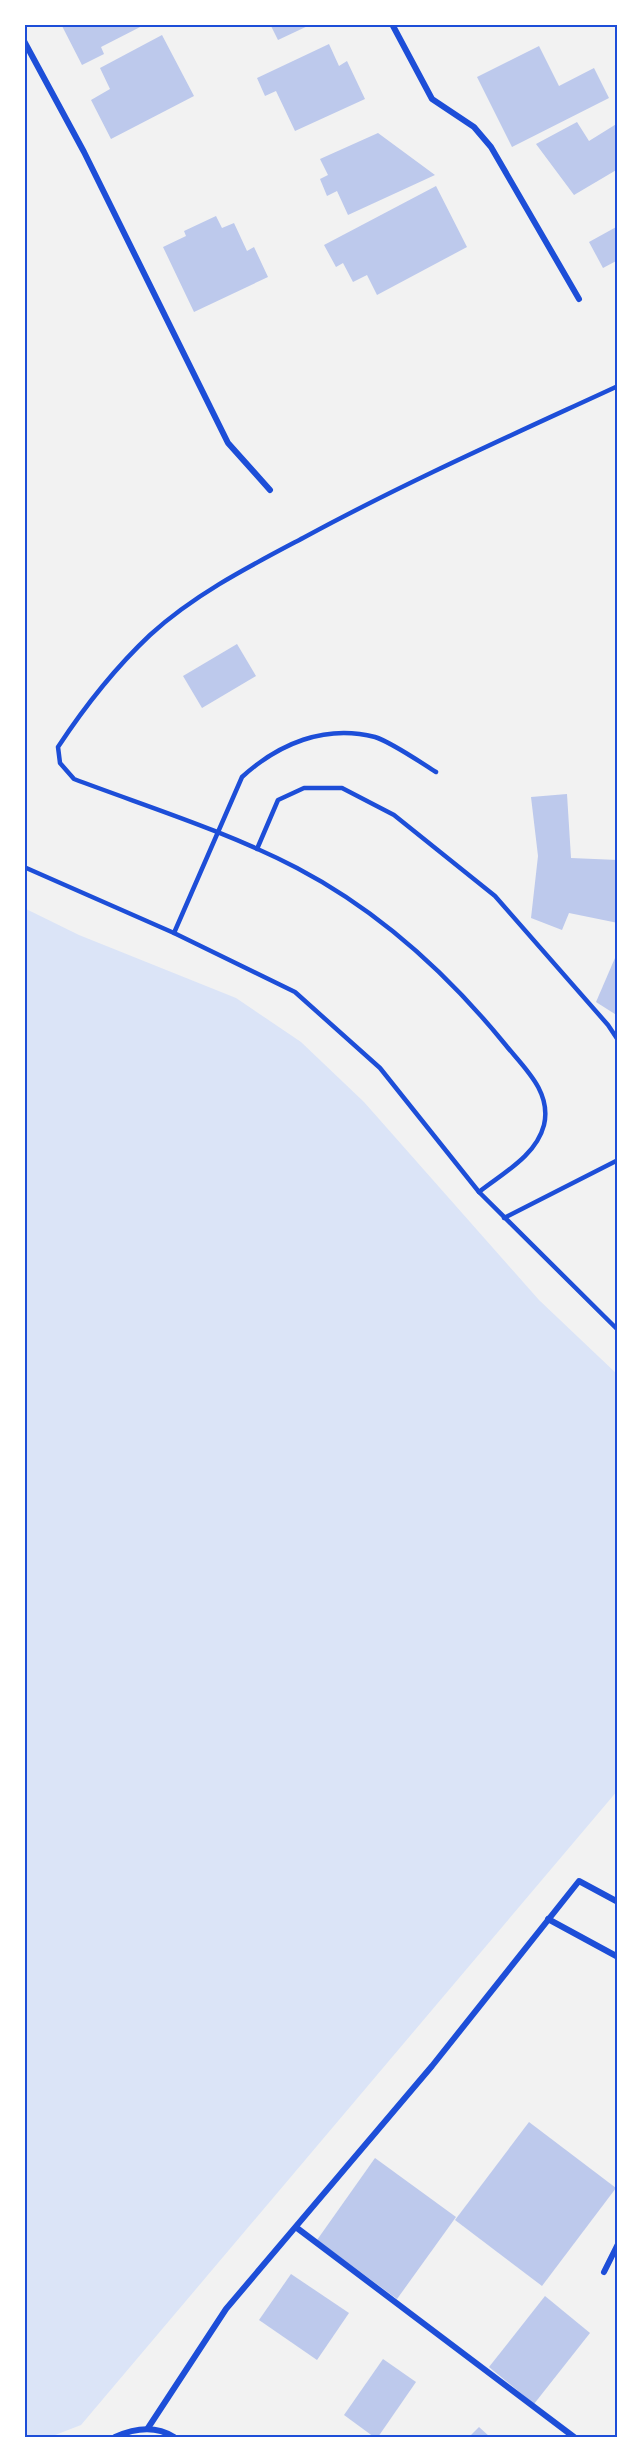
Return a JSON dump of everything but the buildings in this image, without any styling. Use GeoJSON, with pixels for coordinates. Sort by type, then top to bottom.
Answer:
{"type":"FeatureCollection","features":[{"type":"Feature","properties":{"kind":"street"},"geometry":{"type":"LineString","coordinates":[[392,24],[432,99],[474,127],[491,147],[579,299]]}},
{"type":"Feature","properties":{"kind":"street"},"geometry":{"type":"LineString","coordinates":[[24,41],[84,152],[228,443],[270,490]]}},
{"type":"Feature","properties":{"kind":"street"},"geometry":{"type":"LineString","coordinates":[[148,2428],[226,2309],[432,2066],[579,1881],[618,1902]]}},
{"type":"Feature","properties":{"kind":"street"},"geometry":{"type":"LineString","coordinates":[[548,1919],[618,1957]]}},
{"type":"Feature","properties":{"kind":"street"},"geometry":{"type":"LineString","coordinates":[[297,2228],[574,2437]]}},
{"type":"Feature","properties":{"kind":"street"},"geometry":{"type":"LineString","coordinates":[[604,2272],[618,2244]]}},
{"type":"Feature","properties":{"kind":"street"},"geometry":{"type":"LineString","coordinates":[[115,2437],[129,2431],[148,2428],[168,2433],[174,2437]]}},
{"type":"Feature","properties":{"kind":"lane"},"geometry":{"type":"LineString","coordinates":[[479,1192],[534,1147],[540,1136],[546,1113],[541,1089],[476,1008],[409,944],[336,890],[257,849],[74,779],[60,763],[58,747],[85,706],[116,669],[151,634],[219,584],[381,495],[618,386]]}},
{"type":"Feature","properties":{"kind":"lane"},"geometry":{"type":"LineString","coordinates":[[174,933],[242,777],[260,761],[281,748],[304,739],[328,734],[352,734],[376,738],[436,772]]}},
{"type":"Feature","properties":{"kind":"lane"},"geometry":{"type":"LineString","coordinates":[[257,849],[278,800],[304,788],[342,788],[394,815],[495,896],[608,1025],[618,1040]]}},
{"type":"Feature","properties":{"kind":"lane"},"geometry":{"type":"LineString","coordinates":[[24,867],[174,933],[295,992],[380,1068],[479,1192],[618,1330]]}},
{"type":"Feature","properties":{"kind":"lane"},"geometry":{"type":"LineString","coordinates":[[504,1218],[618,1160]]}},
{"type":"Feature","properties":{"kind":"shaded area"},"geometry":{"type":"Polygon","coordinates":[[[24,908],[79,935],[236,998],[301,1042],[364,1102],[539,1300],[618,1375],[618,1790],[81,2425],[50,2437],[24,2436],[24,908]]]}}]}
